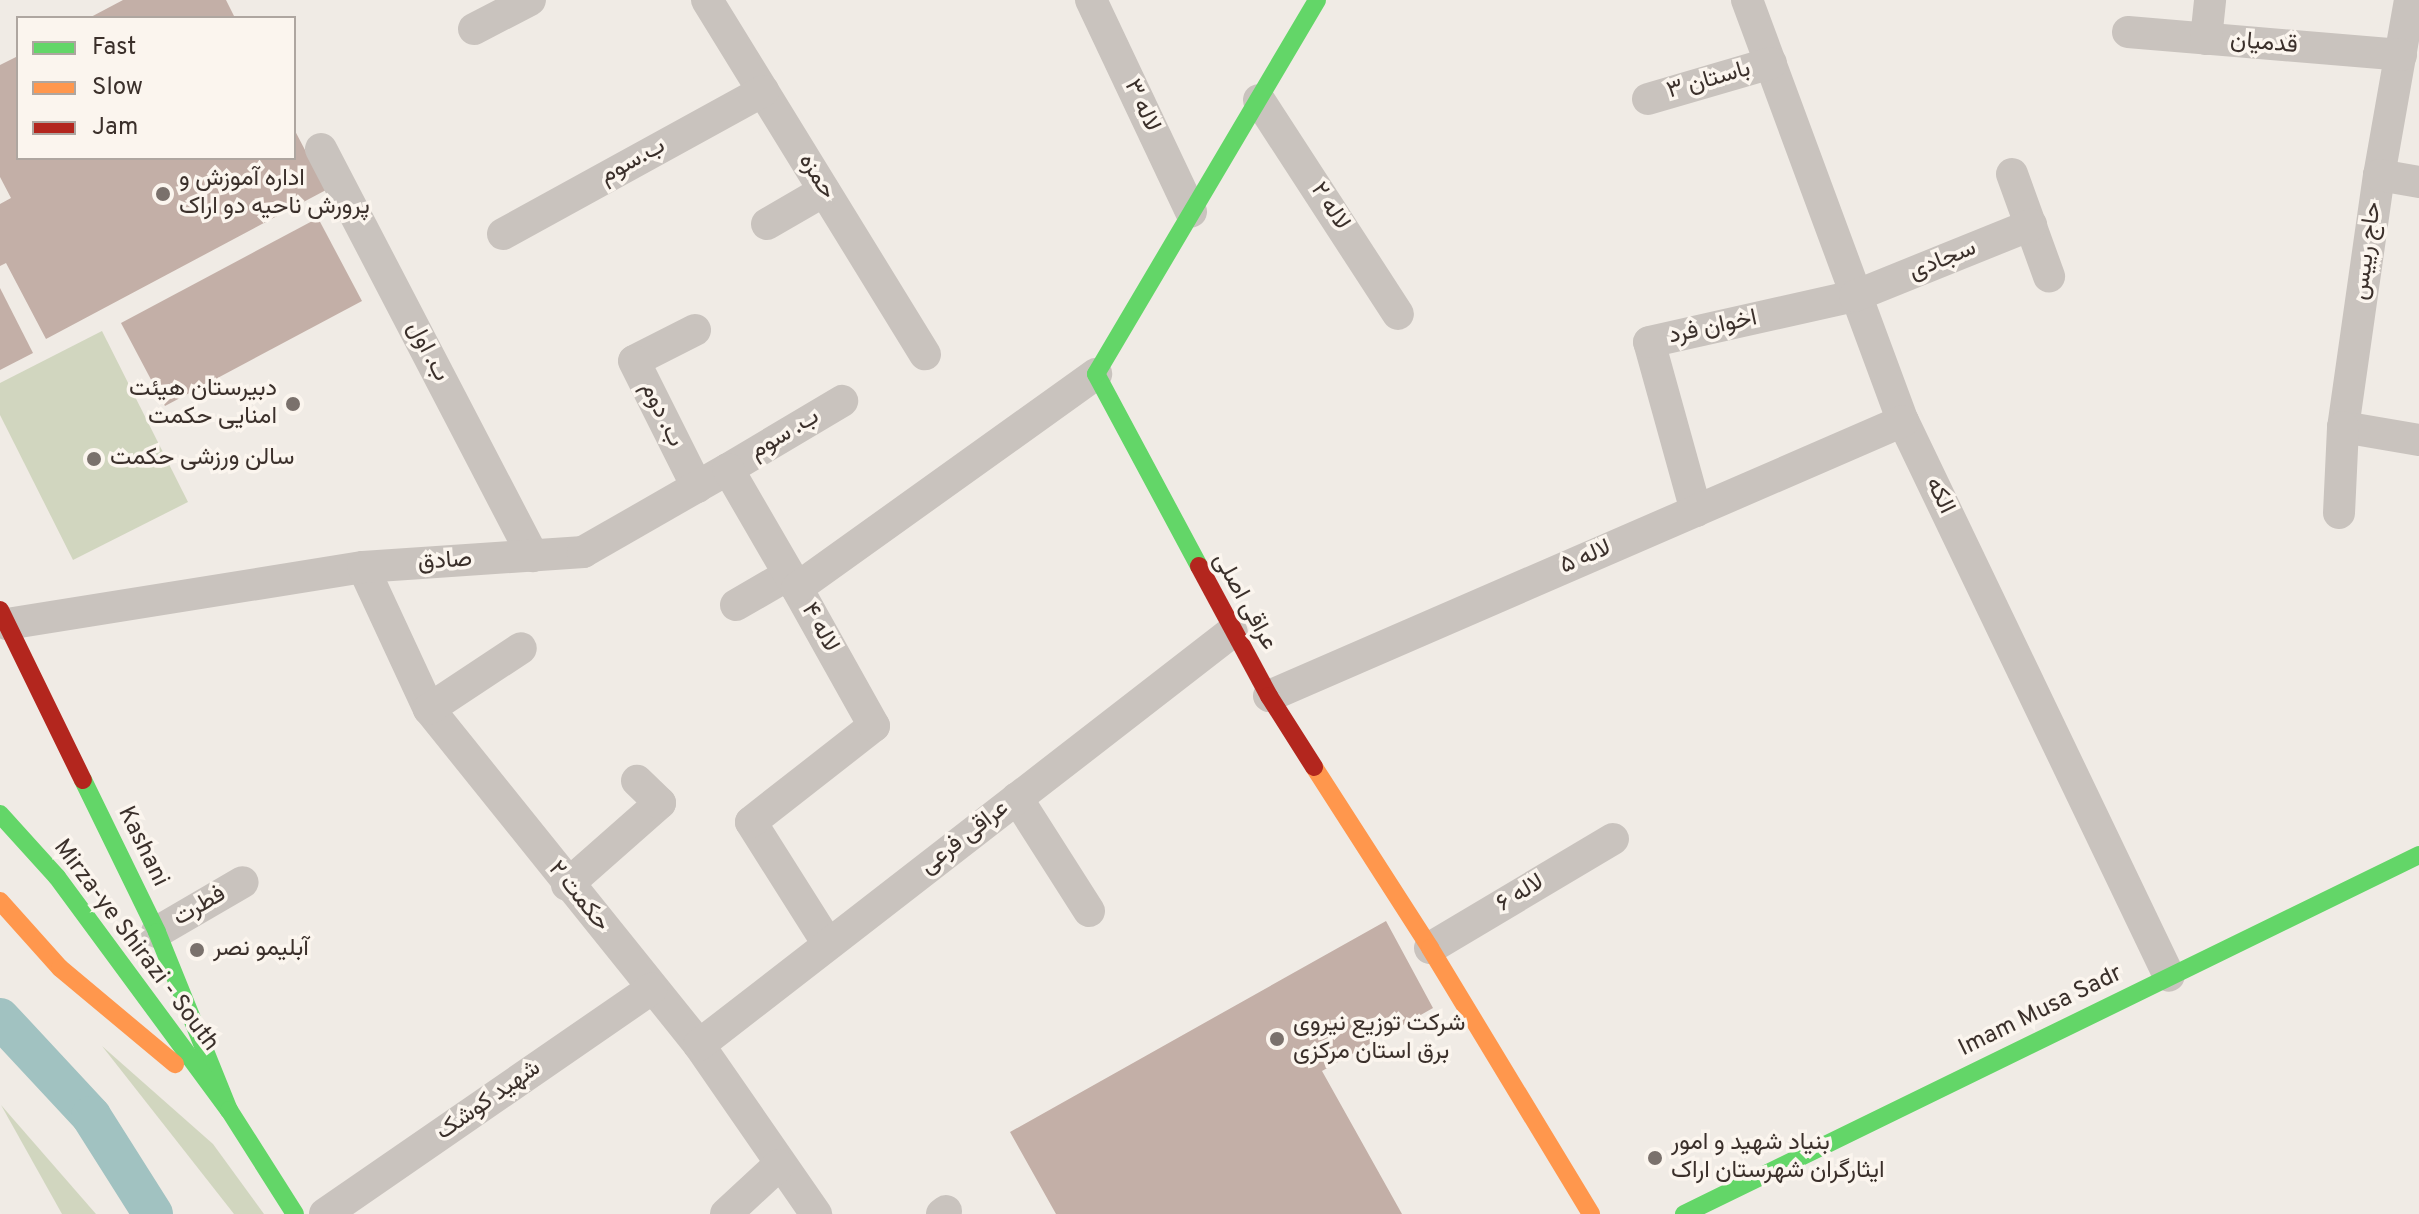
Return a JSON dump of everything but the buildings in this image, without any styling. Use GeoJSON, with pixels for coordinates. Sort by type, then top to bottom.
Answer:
{"type":"FeatureCollection","features":[{"type":"Feature","properties":{"kind":"street"},"geometry":{"type":"LineString","coordinates":[[474,29],[530,0]]}},
{"type":"Feature","properties":{"kind":"street","name":"حمزه"},"geometry":{"type":"LineString","coordinates":[[707,0],[925,354]]}},
{"type":"Feature","properties":{"kind":"street","name":"لاله ۳"},"geometry":{"type":"LineString","coordinates":[[1091,0],[1191,212]]}},
{"type":"Feature","properties":{"kind":"street"},"geometry":{"type":"LineString","coordinates":[[1096,374],[1317,0]]}},
{"type":"Feature","properties":{"kind":"street","name":"الکه"},"geometry":{"type":"LineString","coordinates":[[1747,0],[1903,421],[2169,976]]}},
{"type":"Feature","properties":{"kind":"street"},"geometry":{"type":"LineString","coordinates":[[2206,39],[2210,0]]}},
{"type":"Feature","properties":{"kind":"street","name":"حاج رییس"},"geometry":{"type":"LineString","coordinates":[[2339,513],[2343,427],[2379,175],[2410,0]]}},
{"type":"Feature","properties":{"kind":"street","name":"قدمیان"},"geometry":{"type":"LineString","coordinates":[[2128,32],[2401,55]]}},
{"type":"Feature","properties":{"kind":"street","name":"باستان ۳"},"geometry":{"type":"LineString","coordinates":[[1648,99],[1771,63]]}},
{"type":"Feature","properties":{"kind":"street","name":"ب.سوم"},"geometry":{"type":"LineString","coordinates":[[503,234],[763,91]]}},
{"type":"Feature","properties":{"kind":"street","name":"لاله ۲"},"geometry":{"type":"LineString","coordinates":[[1259,100],[1398,314]]}},
{"type":"Feature","properties":{"kind":"street","name":"ب. اول"},"geometry":{"type":"LineString","coordinates":[[321,149],[533,556]]}},
{"type":"Feature","properties":{"kind":"street"},"geometry":{"type":"LineString","coordinates":[[2012,174],[2049,276]]}},
{"type":"Feature","properties":{"kind":"street"},"geometry":{"type":"LineString","coordinates":[[2379,175],[2419,182]]}},
{"type":"Feature","properties":{"kind":"street"},"geometry":{"type":"LineString","coordinates":[[767,224],[824,191]]}},
{"type":"Feature","properties":{"kind":"street","name":"سجادی"},"geometry":{"type":"LineString","coordinates":[[1855,296],[2031,225]]}},
{"type":"Feature","properties":{"kind":"street","name":"اخوان فرد"},"geometry":{"type":"LineString","coordinates":[[1696,511],[1649,342],[1855,296]]}},
{"type":"Feature","properties":{"kind":"street","name":"ب. دوم"},"geometry":{"type":"LineString","coordinates":[[695,330],[634,361],[697,487]]}},
{"type":"Feature","properties":{"kind":"street","name":"لاله ۴"},"geometry":{"type":"LineString","coordinates":[[828,944],[751,822],[874,726],[793,582],[1096,374]]}},
{"type":"Feature","properties":{"kind":"street","name":"عراقی اصلی"},"geometry":{"type":"LineString","coordinates":[[1096,374],[1269,696],[1430,948],[1591,1214]]}},
{"type":"Feature","properties":{"kind":"street","name":"ب. سوم"},"geometry":{"type":"LineString","coordinates":[[728,469],[842,401]]}},
{"type":"Feature","properties":{"kind":"street","name":"لاله ۵"},"geometry":{"type":"LineString","coordinates":[[1269,696],[1903,421]]}},
{"type":"Feature","properties":{"kind":"street"},"geometry":{"type":"LineString","coordinates":[[2343,427],[2419,440]]}},
{"type":"Feature","properties":{"kind":"street"},"geometry":{"type":"LineString","coordinates":[[728,469],[793,582],[736,605]]}},
{"type":"Feature","properties":{"kind":"street","name":"صادق"},"geometry":{"type":"LineString","coordinates":[[4,617],[363,567],[583,552],[728,469]]}},
{"type":"Feature","properties":{"kind":"street","name":"حکمت ۲"},"geometry":{"type":"LineString","coordinates":[[363,567],[429,709],[567,885],[699,1045],[779,1165],[816,1214]]}},
{"type":"Feature","properties":{"kind":"street","name":"Kashani"},"geometry":{"type":"LineString","coordinates":[[4,617],[157,932],[229,1110]]}},
{"type":"Feature","properties":{"kind":"street","name":"عراقی فرعی"},"geometry":{"type":"LineString","coordinates":[[699,1045],[1232,632]]}},
{"type":"Feature","properties":{"kind":"street"},"geometry":{"type":"LineString","coordinates":[[429,709],[521,648]]}},
{"type":"Feature","properties":{"kind":"street"},"geometry":{"type":"LineString","coordinates":[[567,885],[660,803],[637,781]]}},
{"type":"Feature","properties":{"kind":"street"},"geometry":{"type":"LineString","coordinates":[[1017,798],[1089,911]]}},
{"type":"Feature","properties":{"kind":"street","name":"Mirza-ye Shirazi - South"},"geometry":{"type":"LineString","coordinates":[[0,814],[57,877],[229,1110],[295,1214]]}},
{"type":"Feature","properties":{"kind":"street","name":"لاله ۶"},"geometry":{"type":"LineString","coordinates":[[1430,948],[1613,839]]}},
{"type":"Feature","properties":{"kind":"street","name":"Imam Musa Sadr"},"geometry":{"type":"LineString","coordinates":[[1684,1214],[2419,855]]}},
{"type":"Feature","properties":{"kind":"street","name":"فطرت"},"geometry":{"type":"LineString","coordinates":[[157,932],[243,882]]}},
{"type":"Feature","properties":{"kind":"street","name":"Mirza-ye Shirazi - South"},"geometry":{"type":"LineString","coordinates":[[0,901],[60,968],[229,1110]]}},
{"type":"Feature","properties":{"kind":"street","name":"شهید کوشک"},"geometry":{"type":"LineString","coordinates":[[325,1214],[652,988]]}},
{"type":"Feature","properties":{"kind":"street"},"geometry":{"type":"LineString","coordinates":[[726,1214],[779,1165]]}},
{"type":"Feature","properties":{"kind":"green space","name":"سالن ورزشی حکمت"},"geometry":{"type":"Polygon","coordinates":[[[102,331],[188,502],[73,560],[0,415],[0,383],[102,331]]]}},
{"type":"Feature","properties":{"kind":"green space"},"geometry":{"type":"Polygon","coordinates":[[[102,1046],[213,1144],[264,1214],[234,1214],[102,1046]]]}},
{"type":"Feature","properties":{"kind":"green space"},"geometry":{"type":"Polygon","coordinates":[[[1,1105],[96,1214],[62,1214],[1,1105]]]}},
{"type":"Feature","properties":{"kind":"waterway"},"geometry":{"type":"LineString","coordinates":[[0,1018],[91,1116],[153,1214]]}},
{"type":"Feature","properties":{"kind":"traffic: fast"},"geometry":{"type":"LineString","coordinates":[[1199,566],[1096,374],[1317,0]]}},
{"type":"Feature","properties":{"kind":"traffic: fast"},"geometry":{"type":"LineString","coordinates":[[83,780],[157,932],[229,1110]]}},
{"type":"Feature","properties":{"kind":"traffic: fast"},"geometry":{"type":"LineString","coordinates":[[0,814],[57,877],[229,1110],[295,1214]]}},
{"type":"Feature","properties":{"kind":"traffic: fast"},"geometry":{"type":"LineString","coordinates":[[1684,1214],[2419,855]]}},
{"type":"Feature","properties":{"kind":"traffic: slow"},"geometry":{"type":"LineString","coordinates":[[1314,767],[1430,948],[1591,1214]]}},
{"type":"Feature","properties":{"kind":"traffic: slow"},"geometry":{"type":"LineString","coordinates":[[0,901],[60,968],[175,1064]]}},
{"type":"Feature","properties":{"kind":"traffic: jam"},"geometry":{"type":"LineString","coordinates":[[1199,566],[1269,696],[1314,767]]}},
{"type":"Feature","properties":{"kind":"traffic: jam"},"geometry":{"type":"LineString","coordinates":[[0,610],[83,780]]}},
{"type":"Feature","properties":{"kind":"place","name":"اداره آموزش و پرورش ناحیه دو اراک"},"geometry":{"type":"Point","coordinates":[163,194]}},
{"type":"Feature","properties":{"kind":"place","name":"دبیرستان هیئت امنایی حکمت"},"geometry":{"type":"Point","coordinates":[293,404]}},
{"type":"Feature","properties":{"kind":"place","name":"سالن ورزشی حکمت"},"geometry":{"type":"Point","coordinates":[94,459]}},
{"type":"Feature","properties":{"kind":"place","name":"آبلیمو نصر"},"geometry":{"type":"Point","coordinates":[197,950]}},
{"type":"Feature","properties":{"kind":"place","name":"شرکت توزیع نیروی برق استان مرکزی"},"geometry":{"type":"Point","coordinates":[1277,1039]}},
{"type":"Feature","properties":{"kind":"place","name":"بنیاد شهید و امور ایثارگران شهرستان اراک"},"geometry":{"type":"Point","coordinates":[1655,1158]}}]}
